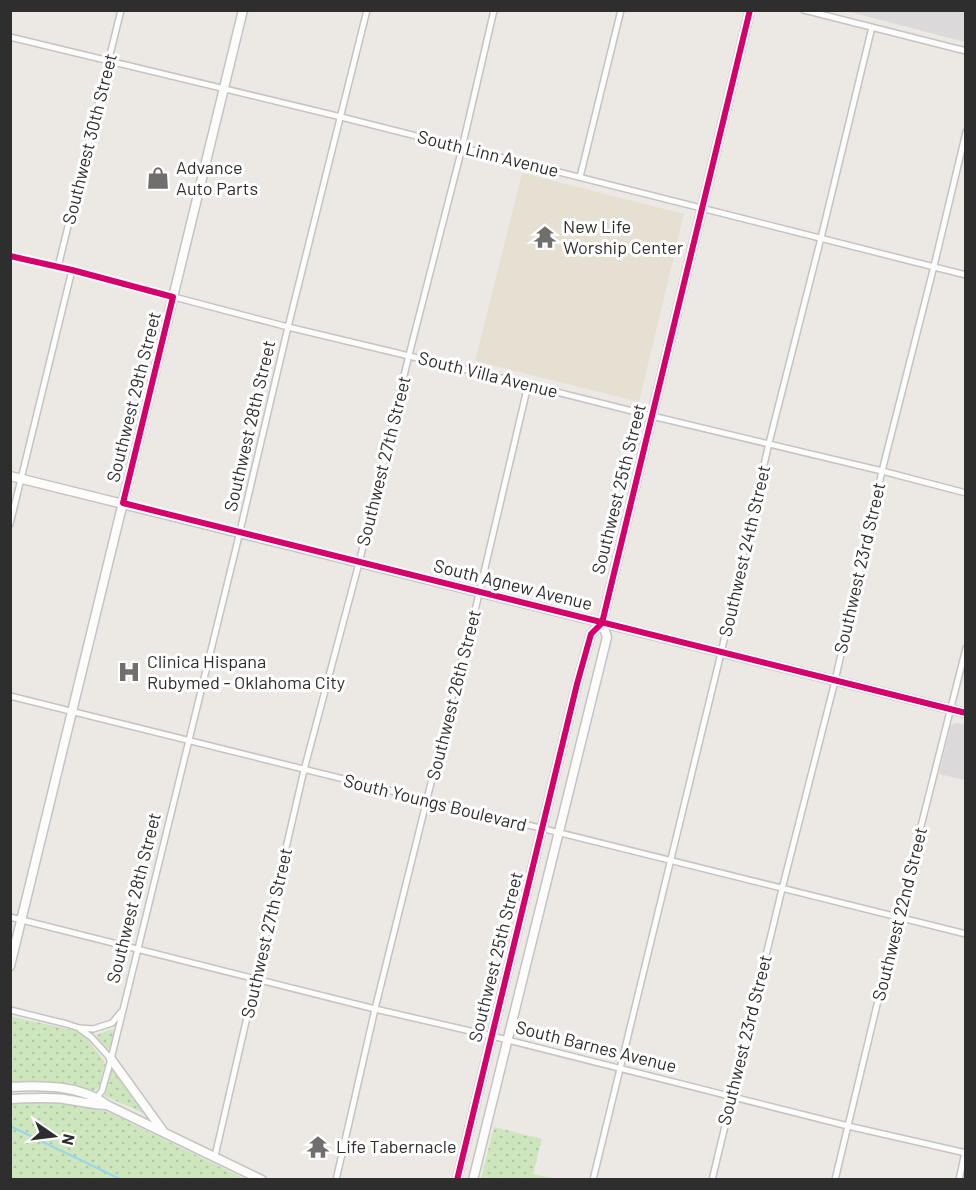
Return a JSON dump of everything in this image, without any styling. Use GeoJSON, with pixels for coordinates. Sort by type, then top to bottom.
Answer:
{"type":"FeatureCollection","features":[{"type":"Feature","properties":{"kind":"main road","name":"Southwest 29th Street"},"geometry":{"type":"LineString","coordinates":[[10,966],[243,10]]}},
{"type":"Feature","properties":{"kind":"main road","name":"Southwest 25th Street"},"geometry":{"type":"LineString","coordinates":[[457,1179],[577,684],[591,634],[602,623],[750,10]]}},
{"type":"Feature","properties":{"kind":"main road","name":"South Agnew Avenue"},"geometry":{"type":"LineString","coordinates":[[10,476],[966,713]]}},
{"type":"Feature","properties":{"kind":"main road","name":"Southwest 25th Street"},"geometry":{"type":"LineString","coordinates":[[473,1179],[607,637],[602,623]]}},
{"type":"Feature","properties":{"kind":"main road"},"geometry":{"type":"LineString","coordinates":[[111,1059],[164,1131]]}},
{"type":"Feature","properties":{"kind":"main road"},"geometry":{"type":"LineString","coordinates":[[10,1087],[44,1085],[97,1097],[107,1105],[262,1179]]}},
{"type":"Feature","properties":{"kind":"main road"},"geometry":{"type":"LineString","coordinates":[[10,1099],[38,1097],[107,1105]]}},
{"type":"Feature","properties":{"kind":"street","name":"Southwest 30th Street"},"geometry":{"type":"LineString","coordinates":[[58,267],[122,10]]}},
{"type":"Feature","properties":{"kind":"street","name":"Southwest 28th Street"},"geometry":{"type":"LineString","coordinates":[[97,1097],[102,1091],[111,1059],[367,10]]}},
{"type":"Feature","properties":{"kind":"street","name":"Southwest 27th Street"},"geometry":{"type":"LineString","coordinates":[[215,1156],[304,770],[359,563],[494,10]]}},
{"type":"Feature","properties":{"kind":"street"},"geometry":{"type":"LineString","coordinates":[[580,177],[621,10]]}},
{"type":"Feature","properties":{"kind":"street"},"geometry":{"type":"LineString","coordinates":[[804,10],[966,51]]}},
{"type":"Feature","properties":{"kind":"street","name":"Southwest 24th Street"},"geometry":{"type":"LineString","coordinates":[[593,1179],[872,27]]}},
{"type":"Feature","properties":{"kind":"street","name":"South Linn Avenue"},"geometry":{"type":"LineString","coordinates":[[10,37],[341,117],[966,274]]}},
{"type":"Feature","properties":{"kind":"street","name":"Southwest 23rd Street"},"geometry":{"type":"LineString","coordinates":[[712,1179],[835,681],[882,471],[966,132]]}},
{"type":"Feature","properties":{"kind":"street","name":"South Villa Avenue"},"geometry":{"type":"LineString","coordinates":[[10,256],[288,327],[770,443],[966,493]]}},
{"type":"Feature","properties":{"kind":"street"},"geometry":{"type":"LineString","coordinates":[[10,524],[72,270]]}},
{"type":"Feature","properties":{"kind":"street","name":"Southwest 26th Street"},"geometry":{"type":"LineString","coordinates":[[336,1179],[375,1009],[479,593],[528,385]]}},
{"type":"Feature","properties":{"kind":"street","name":"Southwest 22nd Street"},"geometry":{"type":"LineString","coordinates":[[835,1179],[966,648]]}},
{"type":"Feature","properties":{"kind":"street","name":"South Youngs Boulevard"},"geometry":{"type":"LineString","coordinates":[[10,696],[966,934]]}},
{"type":"Feature","properties":{"kind":"street","name":"South Barnes Avenue"},"geometry":{"type":"LineString","coordinates":[[10,917],[848,1126],[965,1153]]}},
{"type":"Feature","properties":{"kind":"street"},"geometry":{"type":"LineString","coordinates":[[10,1010],[80,1028],[93,1029],[112,1023],[122,1011]]}},
{"type":"Feature","properties":{"kind":"street"},"geometry":{"type":"LineString","coordinates":[[80,1028],[111,1059]]}},
{"type":"Feature","properties":{"kind":"street"},"geometry":{"type":"LineString","coordinates":[[958,1179],[965,1153]]}},
{"type":"Feature","properties":{"kind":"shaded area"},"geometry":{"type":"Polygon","coordinates":[[[846,11],[965,11],[965,42],[846,11]]]}},
{"type":"Feature","properties":{"kind":"shaded area"},"geometry":{"type":"Polygon","coordinates":[[[522,173],[684,214],[639,402],[475,361],[522,173]]]}},
{"type":"Feature","properties":{"kind":"shaded area"},"geometry":{"type":"Polygon","coordinates":[[[956,723],[965,725],[965,780],[939,774],[951,725],[956,723]]]}},
{"type":"Feature","properties":{"kind":"green space"},"geometry":{"type":"Polygon","coordinates":[[[10,1018],[77,1031],[85,1036],[104,1061],[99,1087],[92,1092],[49,1082],[11,1082],[10,1018]]]}},
{"type":"Feature","properties":{"kind":"green space"},"geometry":{"type":"Polygon","coordinates":[[[109,1030],[114,1032],[110,1048],[106,1049],[97,1035],[109,1030]]]}},
{"type":"Feature","properties":{"kind":"green space"},"geometry":{"type":"Polygon","coordinates":[[[111,1065],[150,1116],[105,1096],[111,1065]]]}},
{"type":"Feature","properties":{"kind":"green space"},"geometry":{"type":"Polygon","coordinates":[[[47,1101],[108,1112],[245,1179],[11,1180],[11,1104],[47,1101]]]}},
{"type":"Feature","properties":{"kind":"green space"},"geometry":{"type":"Polygon","coordinates":[[[494,1127],[542,1139],[533,1174],[552,1179],[481,1179],[494,1127]]]}},
{"type":"Feature","properties":{"kind":"waterway"},"geometry":{"type":"LineString","coordinates":[[10,1126],[122,1180]]}},
{"type":"Feature","properties":{"kind":"cycle path"},"geometry":{"type":"LineString","coordinates":[[457,1180],[577,684],[591,634],[602,623],[750,10]]}},
{"type":"Feature","properties":{"kind":"cycle path"},"geometry":{"type":"LineString","coordinates":[[10,256],[173,297],[123,503],[966,713]]}},
{"type":"Feature","properties":{"kind":"place","name":"Advance Auto Parts"},"geometry":{"type":"Point","coordinates":[158,178]}},
{"type":"Feature","properties":{"kind":"place","name":"New Life Worship Center"},"geometry":{"type":"Point","coordinates":[545,237]}},
{"type":"Feature","properties":{"kind":"place","name":"Clinica Hispana Rubymed - Oklahoma City"},"geometry":{"type":"Point","coordinates":[129,672]}},
{"type":"Feature","properties":{"kind":"place","name":"Life Tabernacle"},"geometry":{"type":"Point","coordinates":[318,1147]}}]}
